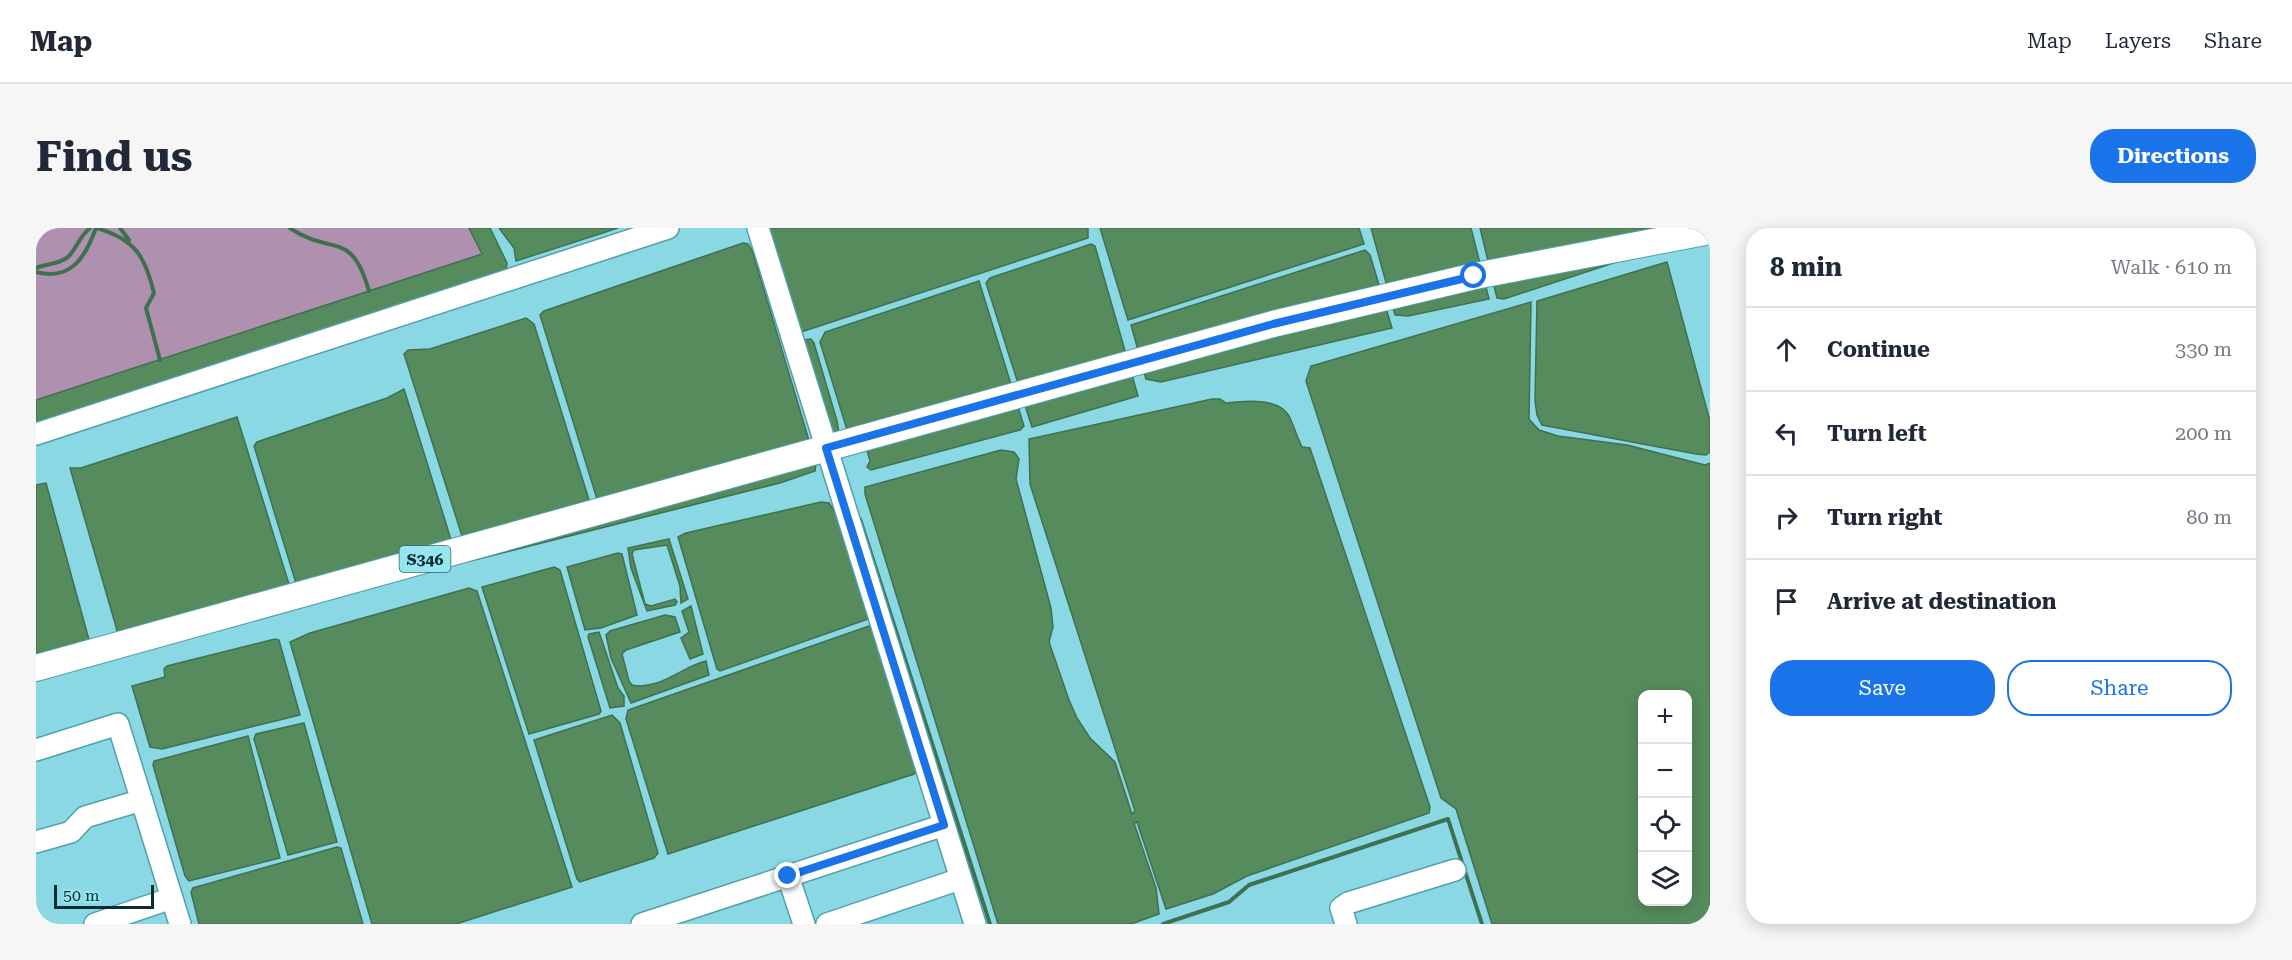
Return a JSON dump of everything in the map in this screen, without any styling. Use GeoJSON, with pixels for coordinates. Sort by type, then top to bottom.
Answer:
{"type":"FeatureCollection","features":[{"type":"Feature","properties":{"kind":"main road","name":"S346"},"geometry":{"type":"LineString","coordinates":[[36,668],[1273,324],[1474,276],[1710,231]]}},
{"type":"Feature","properties":{"kind":"street"},"geometry":{"type":"LineString","coordinates":[[36,434],[668,228]]}},
{"type":"Feature","properties":{"kind":"street"},"geometry":{"type":"LineString","coordinates":[[758,228],[822,449],[975,924]]}},
{"type":"Feature","properties":{"kind":"street"},"geometry":{"type":"LineString","coordinates":[[36,750],[118,724],[180,924]]}},
{"type":"Feature","properties":{"kind":"street"},"geometry":{"type":"LineString","coordinates":[[36,842],[71,832],[85,817],[142,800]]}},
{"type":"Feature","properties":{"kind":"street"},"geometry":{"type":"LineString","coordinates":[[642,924],[944,825]]}},
{"type":"Feature","properties":{"kind":"street"},"geometry":{"type":"LineString","coordinates":[[1346,924],[1341,908],[1348,903],[1455,870]]}},
{"type":"Feature","properties":{"kind":"street"},"geometry":{"type":"LineString","coordinates":[[788,876],[804,924]]}},
{"type":"Feature","properties":{"kind":"street"},"geometry":{"type":"LineString","coordinates":[[827,924],[960,879]]}},
{"type":"Feature","properties":{"kind":"street"},"geometry":{"type":"LineString","coordinates":[[94,924],[172,898]]}},
{"type":"Feature","properties":{"kind":"shaded area"},"geometry":{"type":"Polygon","coordinates":[[[36,228],[469,228],[482,254],[36,400],[36,228]]]}},
{"type":"Feature","properties":{"kind":"shaded area"},"geometry":{"type":"Polygon","coordinates":[[[469,228],[490,228],[507,263],[506,270],[36,423],[36,400],[482,254],[469,228]]]}},
{"type":"Feature","properties":{"kind":"shaded area"},"geometry":{"type":"Polygon","coordinates":[[[499,228],[618,228],[516,261],[514,248],[499,228]]]}},
{"type":"Feature","properties":{"kind":"shaded area"},"geometry":{"type":"Polygon","coordinates":[[[763,228],[1088,228],[1088,238],[801,332],[802,340],[811,339],[814,343],[837,421],[839,433],[831,447],[763,228]]]}},
{"type":"Feature","properties":{"kind":"shaded area"},"geometry":{"type":"Polygon","coordinates":[[[1100,228],[1359,228],[1364,244],[1128,320],[1100,228]]]}},
{"type":"Feature","properties":{"kind":"shaded area"},"geometry":{"type":"Polygon","coordinates":[[[1371,228],[1471,228],[1489,299],[1408,316],[1395,315],[1371,228]]]}},
{"type":"Feature","properties":{"kind":"shaded area"},"geometry":{"type":"Polygon","coordinates":[[[1480,228],[1656,228],[1662,247],[1504,299],[1497,298],[1480,228]]]}},
{"type":"Feature","properties":{"kind":"shaded area"},"geometry":{"type":"Polygon","coordinates":[[[743,243],[748,244],[752,250],[816,464],[815,471],[780,483],[470,561],[404,354],[408,350],[430,349],[526,318],[534,324],[595,519],[602,515],[540,315],[544,311],[743,243]]]}},
{"type":"Feature","properties":{"kind":"shaded area"},"geometry":{"type":"Polygon","coordinates":[[[1091,244],[1095,246],[1138,396],[1032,427],[986,283],[990,278],[1091,244]]]}},
{"type":"Feature","properties":{"kind":"shaded area"},"geometry":{"type":"Polygon","coordinates":[[[1365,250],[1370,255],[1392,328],[1161,382],[1146,379],[1131,325],[1365,250]]]}},
{"type":"Feature","properties":{"kind":"shaded area"},"geometry":{"type":"Polygon","coordinates":[[[1667,262],[1710,421],[1710,452],[1706,455],[1696,454],[1542,425],[1537,415],[1535,401],[1537,301],[1667,262]]]}},
{"type":"Feature","properties":{"kind":"shaded area"},"geometry":{"type":"Polygon","coordinates":[[[979,281],[1024,426],[1020,430],[871,470],[867,467],[870,461],[864,440],[848,433],[820,342],[825,332],[979,281]]]}},
{"type":"Feature","properties":{"kind":"shaded area"},"geometry":{"type":"Polygon","coordinates":[[[1531,302],[1529,419],[1539,430],[1558,436],[1627,445],[1705,465],[1710,463],[1710,924],[1492,924],[1456,809],[1441,798],[1306,381],[1311,366],[1531,302]]]}},
{"type":"Feature","properties":{"kind":"shaded area"},"geometry":{"type":"Polygon","coordinates":[[[404,389],[453,546],[303,606],[254,446],[257,442],[387,398],[404,389]]]}},
{"type":"Feature","properties":{"kind":"shaded area"},"geometry":{"type":"Polygon","coordinates":[[[1220,399],[1226,403],[1260,402],[1277,406],[1289,416],[1302,447],[1310,448],[1430,807],[1429,813],[1247,876],[1213,894],[1166,909],[1137,822],[1134,823],[1156,888],[1159,914],[1131,924],[998,924],[865,494],[865,487],[1001,450],[1014,452],[1019,459],[1016,479],[1051,608],[1053,627],[1049,642],[1077,718],[1090,738],[1115,762],[1132,814],[1135,811],[1030,484],[1029,439],[1220,399]]]}},
{"type":"Feature","properties":{"kind":"shaded area"},"geometry":{"type":"Polygon","coordinates":[[[237,417],[293,597],[293,610],[129,655],[123,651],[70,468],[81,468],[237,417]]]}},
{"type":"Feature","properties":{"kind":"shaded area"},"geometry":{"type":"Polygon","coordinates":[[[46,483],[91,647],[36,673],[36,485],[46,483]]]}},
{"type":"Feature","properties":{"kind":"shaded area"},"geometry":{"type":"Polygon","coordinates":[[[821,502],[829,503],[836,514],[868,619],[720,671],[717,669],[678,537],[686,533],[821,502]]]}},
{"type":"Feature","properties":{"kind":"shaded area"},"geometry":{"type":"Polygon","coordinates":[[[669,539],[688,599],[681,603],[680,586],[667,545],[634,550],[632,554],[645,604],[651,606],[675,599],[677,602],[675,605],[647,611],[631,568],[628,548],[669,539]]]}},
{"type":"Feature","properties":{"kind":"shaded area"},"geometry":{"type":"Polygon","coordinates":[[[618,553],[622,554],[637,615],[601,628],[585,630],[567,567],[618,553]]]}},
{"type":"Feature","properties":{"kind":"shaded area"},"geometry":{"type":"Polygon","coordinates":[[[554,567],[560,570],[601,711],[599,714],[529,734],[482,587],[554,567]]]}},
{"type":"Feature","properties":{"kind":"shaded area"},"geometry":{"type":"Polygon","coordinates":[[[469,588],[477,591],[572,887],[456,924],[372,924],[290,642],[310,633],[469,588]]]}},
{"type":"Feature","properties":{"kind":"shaded area"},"geometry":{"type":"Polygon","coordinates":[[[691,606],[703,654],[690,659],[681,638],[689,632],[682,611],[691,606]]]}},
{"type":"Feature","properties":{"kind":"shaded area"},"geometry":{"type":"Polygon","coordinates":[[[665,615],[675,617],[680,632],[626,650],[622,654],[629,681],[632,685],[652,684],[706,661],[709,675],[631,703],[611,658],[606,635],[610,631],[665,615]]]}},
{"type":"Feature","properties":{"kind":"shaded area"},"geometry":{"type":"Polygon","coordinates":[[[872,625],[916,771],[914,774],[668,854],[626,719],[628,710],[872,625]]]}},
{"type":"Feature","properties":{"kind":"shaded area"},"geometry":{"type":"Polygon","coordinates":[[[599,632],[618,688],[624,696],[624,706],[610,708],[588,637],[589,634],[599,632]]]}},
{"type":"Feature","properties":{"kind":"shaded area"},"geometry":{"type":"Polygon","coordinates":[[[275,639],[279,640],[300,715],[162,749],[150,747],[132,686],[165,677],[164,669],[167,666],[275,639]]]}},
{"type":"Feature","properties":{"kind":"shaded area"},"geometry":{"type":"Polygon","coordinates":[[[612,715],[620,723],[658,853],[654,858],[580,882],[577,879],[534,740],[612,715]]]}},
{"type":"Feature","properties":{"kind":"shaded area"},"geometry":{"type":"Polygon","coordinates":[[[304,723],[337,842],[288,855],[254,739],[256,734],[304,723]]]}},
{"type":"Feature","properties":{"kind":"shaded area"},"geometry":{"type":"Polygon","coordinates":[[[248,736],[280,858],[189,881],[185,876],[153,765],[154,761],[248,736]]]}},
{"type":"Feature","properties":{"kind":"shaded area"},"geometry":{"type":"Polygon","coordinates":[[[337,847],[341,848],[363,924],[199,924],[191,892],[193,888],[337,847]]]}},
{"type":"Feature","properties":{"kind":"waterway"},"geometry":{"type":"LineString","coordinates":[[36,268],[66,259],[90,228]]}},
{"type":"Feature","properties":{"kind":"waterway"},"geometry":{"type":"LineString","coordinates":[[36,272],[59,273],[75,265],[87,249],[96,228]]}},
{"type":"Feature","properties":{"kind":"waterway"},"geometry":{"type":"LineString","coordinates":[[97,228],[110,232],[129,243],[142,259],[154,293],[146,308],[160,360]]}},
{"type":"Feature","properties":{"kind":"waterway"},"geometry":{"type":"LineString","coordinates":[[120,228],[129,240]]}},
{"type":"Feature","properties":{"kind":"waterway"},"geometry":{"type":"LineString","coordinates":[[290,228],[305,236],[347,251],[362,271],[369,291]]}},
{"type":"Feature","properties":{"kind":"waterway"},"geometry":{"type":"LineString","coordinates":[[860,519],[990,924]]}},
{"type":"Feature","properties":{"kind":"waterway"},"geometry":{"type":"LineString","coordinates":[[1163,924],[1229,902],[1249,885],[1448,819],[1482,924]]}},
{"type":"Feature","properties":{"kind":"route"},"geometry":{"type":"LineString","coordinates":[[788,876],[944,825],[826,448],[1273,324],[1474,276]]}}]}
